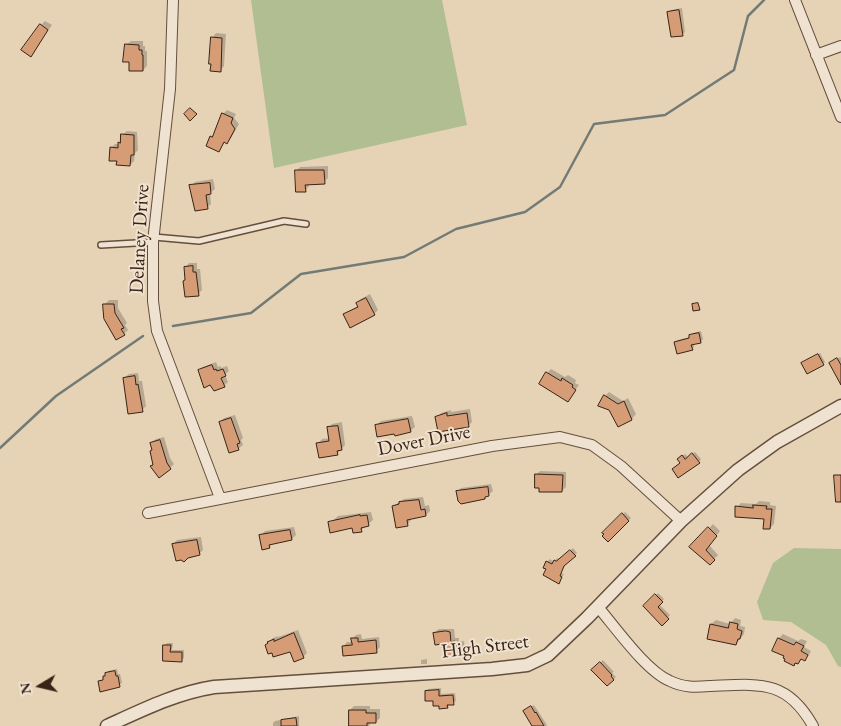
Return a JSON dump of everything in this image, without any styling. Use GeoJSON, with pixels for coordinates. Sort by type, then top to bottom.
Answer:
{"type":"FeatureCollection","features":[{"type":"Feature","properties":{"kind":"street","name":"Delaney Drive"},"geometry":{"type":"LineString","coordinates":[[173,0],[170,89],[153,239],[153,302],[157,331],[220,498]]}},
{"type":"Feature","properties":{"kind":"street"},"geometry":{"type":"LineString","coordinates":[[795,0],[841,117]]}},
{"type":"Feature","properties":{"kind":"street"},"geometry":{"type":"LineString","coordinates":[[816,55],[841,46]]}},
{"type":"Feature","properties":{"kind":"street","name":"High Street"},"geometry":{"type":"LineString","coordinates":[[107,726],[146,708],[191,691],[527,665],[548,655],[598,608],[680,521],[738,470],[777,442],[841,406]]}},
{"type":"Feature","properties":{"kind":"street","name":"Dover Drive"},"geometry":{"type":"LineString","coordinates":[[148,513],[492,446],[560,437],[592,445],[622,466],[680,521]]}},
{"type":"Feature","properties":{"kind":"street"},"geometry":{"type":"LineString","coordinates":[[598,608],[648,666],[668,681],[687,687],[756,685],[774,688],[790,696],[806,713],[813,726]]}},
{"type":"Feature","properties":{"kind":"lane"},"geometry":{"type":"LineString","coordinates":[[101,244],[153,239],[199,241],[284,221],[306,224]]}},
{"type":"Feature","properties":{"kind":"green space"},"geometry":{"type":"Polygon","coordinates":[[[251,0],[442,0],[467,125],[274,168],[251,0]]]}},
{"type":"Feature","properties":{"kind":"green space"},"geometry":{"type":"Polygon","coordinates":[[[794,548],[841,549],[841,667],[838,666],[826,645],[791,622],[763,620],[757,602],[773,563],[794,548]]]}},
{"type":"Feature","properties":{"kind":"building"},"geometry":{"type":"Polygon","coordinates":[[[679,10],[683,36],[671,37],[667,12],[679,10]]]}},
{"type":"Feature","properties":{"kind":"building"},"geometry":{"type":"Polygon","coordinates":[[[40,24],[48,30],[31,57],[21,50],[40,24]]]}},
{"type":"Feature","properties":{"kind":"building"},"geometry":{"type":"Polygon","coordinates":[[[211,37],[222,38],[221,72],[210,71],[211,37]]]}},
{"type":"Feature","properties":{"kind":"building"},"geometry":{"type":"Polygon","coordinates":[[[125,44],[139,45],[139,50],[142,50],[143,55],[143,71],[129,71],[129,62],[123,62],[125,44]]]}},
{"type":"Feature","properties":{"kind":"building"},"geometry":{"type":"Polygon","coordinates":[[[190,108],[197,114],[190,121],[184,114],[190,108]]]}},
{"type":"Feature","properties":{"kind":"building"},"geometry":{"type":"Polygon","coordinates":[[[222,113],[233,118],[231,123],[235,129],[227,144],[224,142],[219,152],[206,146],[222,113]]]}},
{"type":"Feature","properties":{"kind":"building"},"geometry":{"type":"Polygon","coordinates":[[[121,134],[134,135],[134,155],[131,155],[130,166],[116,165],[117,161],[109,161],[110,147],[118,148],[121,134]]]}},
{"type":"Feature","properties":{"kind":"building"},"geometry":{"type":"Polygon","coordinates":[[[295,170],[324,170],[325,184],[305,185],[306,192],[296,192],[295,170]]]}},
{"type":"Feature","properties":{"kind":"building"},"geometry":{"type":"Polygon","coordinates":[[[210,183],[211,194],[206,195],[208,209],[195,211],[189,185],[210,183]]]}},
{"type":"Feature","properties":{"kind":"building"},"geometry":{"type":"Polygon","coordinates":[[[193,266],[193,272],[196,272],[199,296],[185,297],[184,267],[193,266]]]}},
{"type":"Feature","properties":{"kind":"building"},"geometry":{"type":"Polygon","coordinates":[[[366,298],[375,315],[350,328],[343,314],[358,307],[356,303],[366,298]]]}},
{"type":"Feature","properties":{"kind":"building"},"geometry":{"type":"Polygon","coordinates":[[[698,303],[700,310],[693,311],[692,304],[698,303]]]}},
{"type":"Feature","properties":{"kind":"building"},"geometry":{"type":"Polygon","coordinates":[[[103,304],[114,304],[115,313],[124,328],[121,329],[125,335],[116,340],[104,319],[103,304]]]}},
{"type":"Feature","properties":{"kind":"building"},"geometry":{"type":"Polygon","coordinates":[[[699,333],[701,343],[691,345],[693,350],[677,354],[674,342],[689,338],[689,335],[699,333]]]}},
{"type":"Feature","properties":{"kind":"building"},"geometry":{"type":"Polygon","coordinates":[[[818,354],[824,365],[807,374],[801,363],[818,354]]]}},
{"type":"Feature","properties":{"kind":"building"},"geometry":{"type":"Polygon","coordinates":[[[837,358],[841,365],[841,385],[829,363],[837,358]]]}},
{"type":"Feature","properties":{"kind":"building"},"geometry":{"type":"Polygon","coordinates":[[[212,365],[214,370],[223,369],[226,376],[221,378],[225,387],[214,391],[210,385],[204,388],[198,370],[212,365]]]}},
{"type":"Feature","properties":{"kind":"building"},"geometry":{"type":"Polygon","coordinates":[[[546,372],[561,381],[562,378],[573,385],[572,387],[576,390],[568,402],[539,384],[546,372]]]}},
{"type":"Feature","properties":{"kind":"building"},"geometry":{"type":"Polygon","coordinates":[[[135,376],[143,412],[128,414],[123,378],[135,376]]]}},
{"type":"Feature","properties":{"kind":"building"},"geometry":{"type":"Polygon","coordinates":[[[604,395],[618,404],[624,401],[632,420],[618,427],[609,410],[598,406],[604,395]]]}},
{"type":"Feature","properties":{"kind":"building"},"geometry":{"type":"Polygon","coordinates":[[[447,413],[447,416],[467,413],[469,427],[438,432],[435,417],[447,413]]]}},
{"type":"Feature","properties":{"kind":"building"},"geometry":{"type":"Polygon","coordinates":[[[231,418],[240,443],[237,444],[239,450],[229,453],[219,422],[231,418]]]}},
{"type":"Feature","properties":{"kind":"building"},"geometry":{"type":"Polygon","coordinates":[[[408,419],[411,432],[395,436],[394,434],[377,437],[375,425],[408,419]]]}},
{"type":"Feature","properties":{"kind":"building"},"geometry":{"type":"Polygon","coordinates":[[[338,426],[342,450],[337,451],[338,455],[319,458],[316,443],[329,441],[327,427],[338,426]]]}},
{"type":"Feature","properties":{"kind":"building"},"geometry":{"type":"Polygon","coordinates":[[[160,440],[167,463],[171,469],[159,478],[150,466],[153,465],[150,443],[160,440]]]}},
{"type":"Feature","properties":{"kind":"building"},"geometry":{"type":"Polygon","coordinates":[[[692,453],[700,463],[678,478],[672,469],[680,463],[677,459],[682,455],[685,459],[692,453]]]}},
{"type":"Feature","properties":{"kind":"building"},"geometry":{"type":"Polygon","coordinates":[[[535,474],[563,475],[562,492],[539,492],[539,488],[535,488],[535,474]]]}},
{"type":"Feature","properties":{"kind":"building"},"geometry":{"type":"Polygon","coordinates":[[[834,475],[841,475],[841,502],[836,502],[834,475]]]}},
{"type":"Feature","properties":{"kind":"building"},"geometry":{"type":"Polygon","coordinates":[[[488,487],[489,496],[485,497],[485,499],[461,504],[458,501],[456,491],[488,487]]]}},
{"type":"Feature","properties":{"kind":"building"},"geometry":{"type":"Polygon","coordinates":[[[419,500],[421,510],[425,509],[426,516],[407,520],[408,526],[396,528],[392,506],[399,504],[399,502],[419,500]]]}},
{"type":"Feature","properties":{"kind":"building"},"geometry":{"type":"Polygon","coordinates":[[[753,505],[767,506],[766,509],[772,509],[770,529],[763,529],[764,519],[735,517],[735,506],[753,508],[753,505]]]}},
{"type":"Feature","properties":{"kind":"building"},"geometry":{"type":"Polygon","coordinates":[[[622,513],[629,521],[608,542],[602,536],[604,534],[602,533],[622,513]]]}},
{"type":"Feature","properties":{"kind":"building"},"geometry":{"type":"Polygon","coordinates":[[[367,515],[369,526],[361,528],[362,532],[353,533],[352,528],[330,533],[328,522],[367,515]]]}},
{"type":"Feature","properties":{"kind":"building"},"geometry":{"type":"Polygon","coordinates":[[[708,527],[717,536],[706,550],[715,560],[710,565],[689,547],[708,527]]]}},
{"type":"Feature","properties":{"kind":"building"},"geometry":{"type":"Polygon","coordinates":[[[290,530],[292,540],[269,545],[270,548],[262,550],[259,535],[290,530]]]}},
{"type":"Feature","properties":{"kind":"building"},"geometry":{"type":"Polygon","coordinates":[[[197,540],[200,555],[188,558],[184,562],[181,560],[176,561],[172,544],[197,540]]]}},
{"type":"Feature","properties":{"kind":"building"},"geometry":{"type":"Polygon","coordinates":[[[570,550],[576,556],[564,566],[559,584],[543,575],[546,569],[543,568],[546,561],[552,564],[554,560],[556,561],[570,550]]]}},
{"type":"Feature","properties":{"kind":"building"},"geometry":{"type":"Polygon","coordinates":[[[655,594],[663,602],[658,607],[669,619],[662,626],[643,606],[655,594]]]}},
{"type":"Feature","properties":{"kind":"building"},"geometry":{"type":"Polygon","coordinates":[[[730,622],[738,624],[737,629],[742,631],[736,645],[707,639],[710,624],[728,628],[730,622]]]}},
{"type":"Feature","properties":{"kind":"building"},"geometry":{"type":"Polygon","coordinates":[[[450,632],[451,642],[455,641],[456,646],[461,645],[462,655],[447,657],[446,648],[442,648],[442,644],[435,645],[433,633],[450,632]]]}},
{"type":"Feature","properties":{"kind":"building"},"geometry":{"type":"Polygon","coordinates":[[[294,633],[304,658],[294,662],[290,652],[273,657],[272,653],[268,654],[265,645],[267,642],[294,633]]]}},
{"type":"Feature","properties":{"kind":"building"},"geometry":{"type":"Polygon","coordinates":[[[351,638],[358,638],[358,642],[376,640],[377,653],[343,656],[342,646],[352,645],[351,638]]]}},
{"type":"Feature","properties":{"kind":"building"},"geometry":{"type":"Polygon","coordinates":[[[778,638],[794,645],[796,642],[804,646],[801,651],[808,655],[805,661],[801,659],[794,666],[784,661],[784,656],[772,651],[778,638]]]}},
{"type":"Feature","properties":{"kind":"building"},"geometry":{"type":"Polygon","coordinates":[[[163,645],[171,645],[170,652],[182,652],[182,662],[163,661],[163,645]]]}},
{"type":"Feature","properties":{"kind":"building"},"geometry":{"type":"Polygon","coordinates":[[[600,662],[614,680],[607,686],[591,670],[600,662]]]}},
{"type":"Feature","properties":{"kind":"building"},"geometry":{"type":"Polygon","coordinates":[[[115,671],[120,687],[100,692],[98,681],[103,680],[105,673],[115,671]]]}},
{"type":"Feature","properties":{"kind":"building"},"geometry":{"type":"Polygon","coordinates":[[[439,690],[439,696],[453,695],[454,705],[447,705],[448,708],[439,709],[439,706],[433,706],[433,701],[425,701],[425,691],[439,690]]]}},
{"type":"Feature","properties":{"kind":"building"},"geometry":{"type":"Polygon","coordinates":[[[531,706],[544,726],[532,726],[523,711],[531,706]]]}},
{"type":"Feature","properties":{"kind":"building"},"geometry":{"type":"Polygon","coordinates":[[[349,710],[366,710],[366,713],[376,713],[376,723],[367,723],[367,726],[349,726],[349,710]]]}},
{"type":"Feature","properties":{"kind":"building"},"geometry":{"type":"Polygon","coordinates":[[[296,718],[297,726],[281,726],[281,720],[296,718]]]}},
{"type":"Feature","properties":{"kind":"waterway"},"geometry":{"type":"LineString","coordinates":[[173,326],[251,313],[301,274],[404,257],[456,229],[525,212],[560,187],[594,124],[665,115],[734,70],[748,16],[764,0]]}},
{"type":"Feature","properties":{"kind":"waterway"},"geometry":{"type":"LineString","coordinates":[[0,448],[56,396],[143,336]]}}]}
